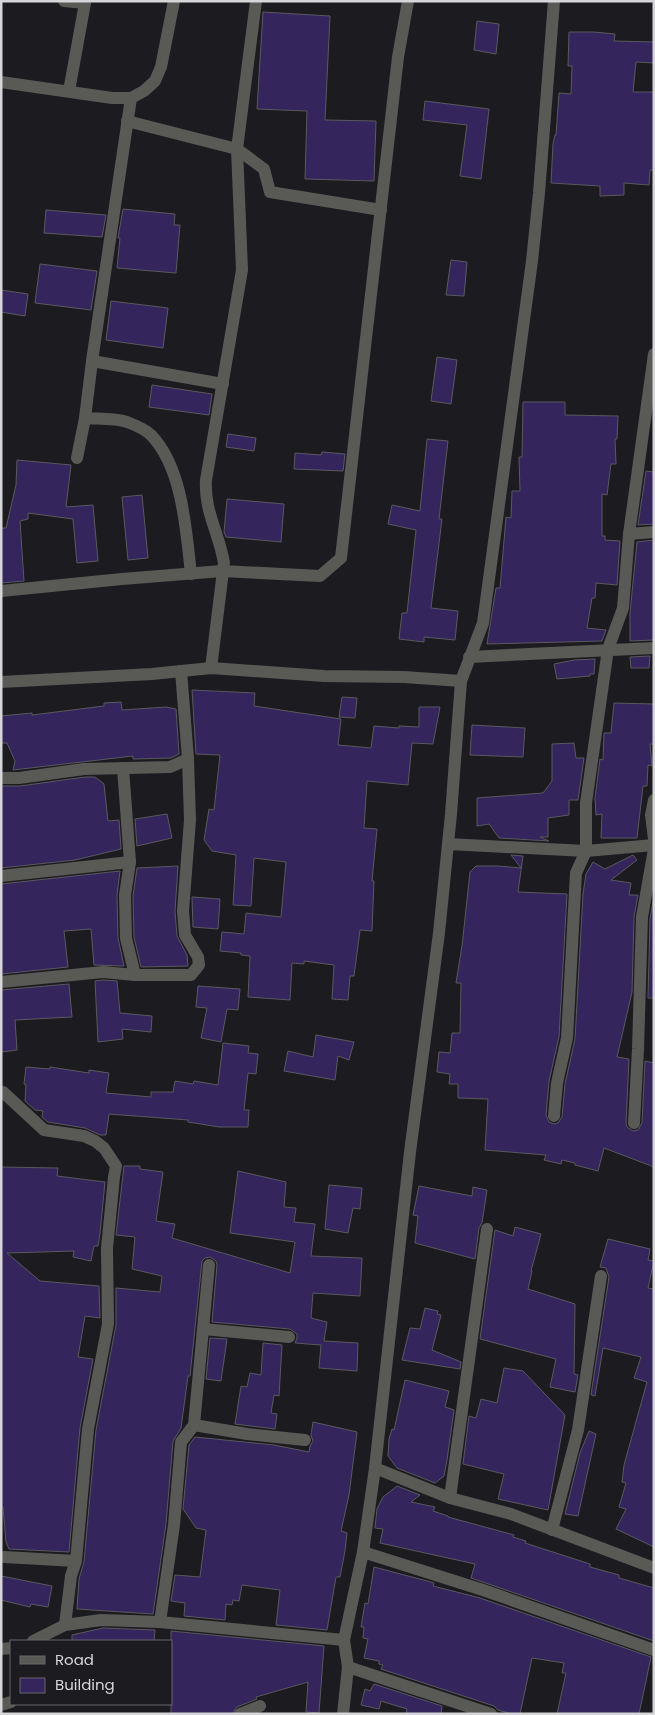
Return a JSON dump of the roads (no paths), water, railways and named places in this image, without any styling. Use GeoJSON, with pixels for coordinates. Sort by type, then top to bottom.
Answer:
{"type":"FeatureCollection","features":[{"type":"Feature","properties":{"kind":"street"},"geometry":{"type":"LineString","coordinates":[[64,1],[85,2],[69,91]]}},
{"type":"Feature","properties":{"kind":"street"},"geometry":{"type":"LineString","coordinates":[[1,82],[112,98],[131,98],[144,91],[155,81],[161,67],[174,1]]}},
{"type":"Feature","properties":{"kind":"street"},"geometry":{"type":"LineString","coordinates":[[211,668],[224,563],[205,495],[206,480],[242,270],[237,149],[256,1]]}},
{"type":"Feature","properties":{"kind":"street"},"geometry":{"type":"LineString","coordinates":[[1,591],[222,571],[320,576],[341,558],[398,56],[408,1]]}},
{"type":"Feature","properties":{"kind":"street"},"geometry":{"type":"LineString","coordinates":[[343,1714],[348,1667],[344,1640],[363,1552],[375,1468],[410,1152],[439,933],[461,681],[483,623],[510,428],[539,194],[554,1]]}},
{"type":"Feature","properties":{"kind":"street"},"geometry":{"type":"LineString","coordinates":[[77,458],[85,418],[131,98]]}},
{"type":"Feature","properties":{"kind":"street"},"geometry":{"type":"LineString","coordinates":[[127,121],[237,149],[264,169],[270,192],[380,210]]}},
{"type":"Feature","properties":{"kind":"street"},"geometry":{"type":"LineString","coordinates":[[554,1116],[557,1083],[567,1038],[576,874],[586,851],[586,803],[608,649],[623,608],[629,534],[650,403],[654,354]]}},
{"type":"Feature","properties":{"kind":"street"},"geometry":{"type":"LineString","coordinates":[[92,361],[223,384]]}},
{"type":"Feature","properties":{"kind":"street"},"geometry":{"type":"LineString","coordinates":[[85,418],[125,421],[150,434],[164,451],[171,467],[185,516],[191,574]]}},
{"type":"Feature","properties":{"kind":"street"},"geometry":{"type":"LineString","coordinates":[[629,534],[654,532]]}},
{"type":"Feature","properties":{"kind":"street"},"geometry":{"type":"LineString","coordinates":[[469,657],[654,648]]}},
{"type":"Feature","properties":{"kind":"street"},"geometry":{"type":"LineString","coordinates":[[1,682],[211,668],[324,676],[404,677],[461,681]]}},
{"type":"Feature","properties":{"kind":"street"},"geometry":{"type":"LineString","coordinates":[[1,982],[103,972],[135,975],[192,975],[199,965],[198,957],[185,935],[183,911],[190,820],[188,759],[181,671]]}},
{"type":"Feature","properties":{"kind":"street"},"geometry":{"type":"LineString","coordinates":[[1,778],[19,778],[84,769],[170,767],[188,759]]}},
{"type":"Feature","properties":{"kind":"street"},"geometry":{"type":"LineString","coordinates":[[123,768],[130,862],[125,896],[126,938],[135,975]]}},
{"type":"Feature","properties":{"kind":"street"},"geometry":{"type":"LineString","coordinates":[[654,800],[650,816],[654,839]]}},
{"type":"Feature","properties":{"kind":"street"},"geometry":{"type":"LineString","coordinates":[[448,844],[586,851],[654,845]]}},
{"type":"Feature","properties":{"kind":"street"},"geometry":{"type":"LineString","coordinates":[[634,1123],[654,849]]}},
{"type":"Feature","properties":{"kind":"street"},"geometry":{"type":"LineString","coordinates":[[1,876],[130,862]]}},
{"type":"Feature","properties":{"kind":"street"},"geometry":{"type":"LineString","coordinates":[[1,1092],[44,1130],[84,1136],[95,1141],[111,1156],[116,1166],[107,1248],[108,1324],[88,1428],[76,1561],[71,1576],[65,1625]]}},
{"type":"Feature","properties":{"kind":"street"},"geometry":{"type":"LineString","coordinates":[[450,1498],[487,1229]]}},
{"type":"Feature","properties":{"kind":"street"},"geometry":{"type":"LineString","coordinates":[[160,1622],[174,1525],[182,1442],[194,1425],[209,1266]]}},
{"type":"Feature","properties":{"kind":"street"},"geometry":{"type":"LineString","coordinates":[[552,1530],[578,1430],[601,1276]]}},
{"type":"Feature","properties":{"kind":"street"},"geometry":{"type":"LineString","coordinates":[[203,1329],[289,1337]]}},
{"type":"Feature","properties":{"kind":"street"},"geometry":{"type":"LineString","coordinates":[[194,1425],[246,1434],[305,1440]]}},
{"type":"Feature","properties":{"kind":"street"},"geometry":{"type":"LineString","coordinates":[[375,1468],[450,1498],[511,1514],[654,1568]]}},
{"type":"Feature","properties":{"kind":"street"},"geometry":{"type":"LineString","coordinates":[[363,1552],[483,1590],[654,1650]]}},
{"type":"Feature","properties":{"kind":"street"},"geometry":{"type":"LineString","coordinates":[[2,1555],[76,1561]]}},
{"type":"Feature","properties":{"kind":"street"},"geometry":{"type":"LineString","coordinates":[[34,1640],[65,1625],[101,1620],[160,1622],[344,1640]]}},
{"type":"Feature","properties":{"kind":"street"},"geometry":{"type":"LineString","coordinates":[[348,1667],[491,1714]]}},
{"type":"Feature","properties":{"kind":"street"},"geometry":{"type":"LineString","coordinates":[[240,1714],[260,1706]]}}]}
